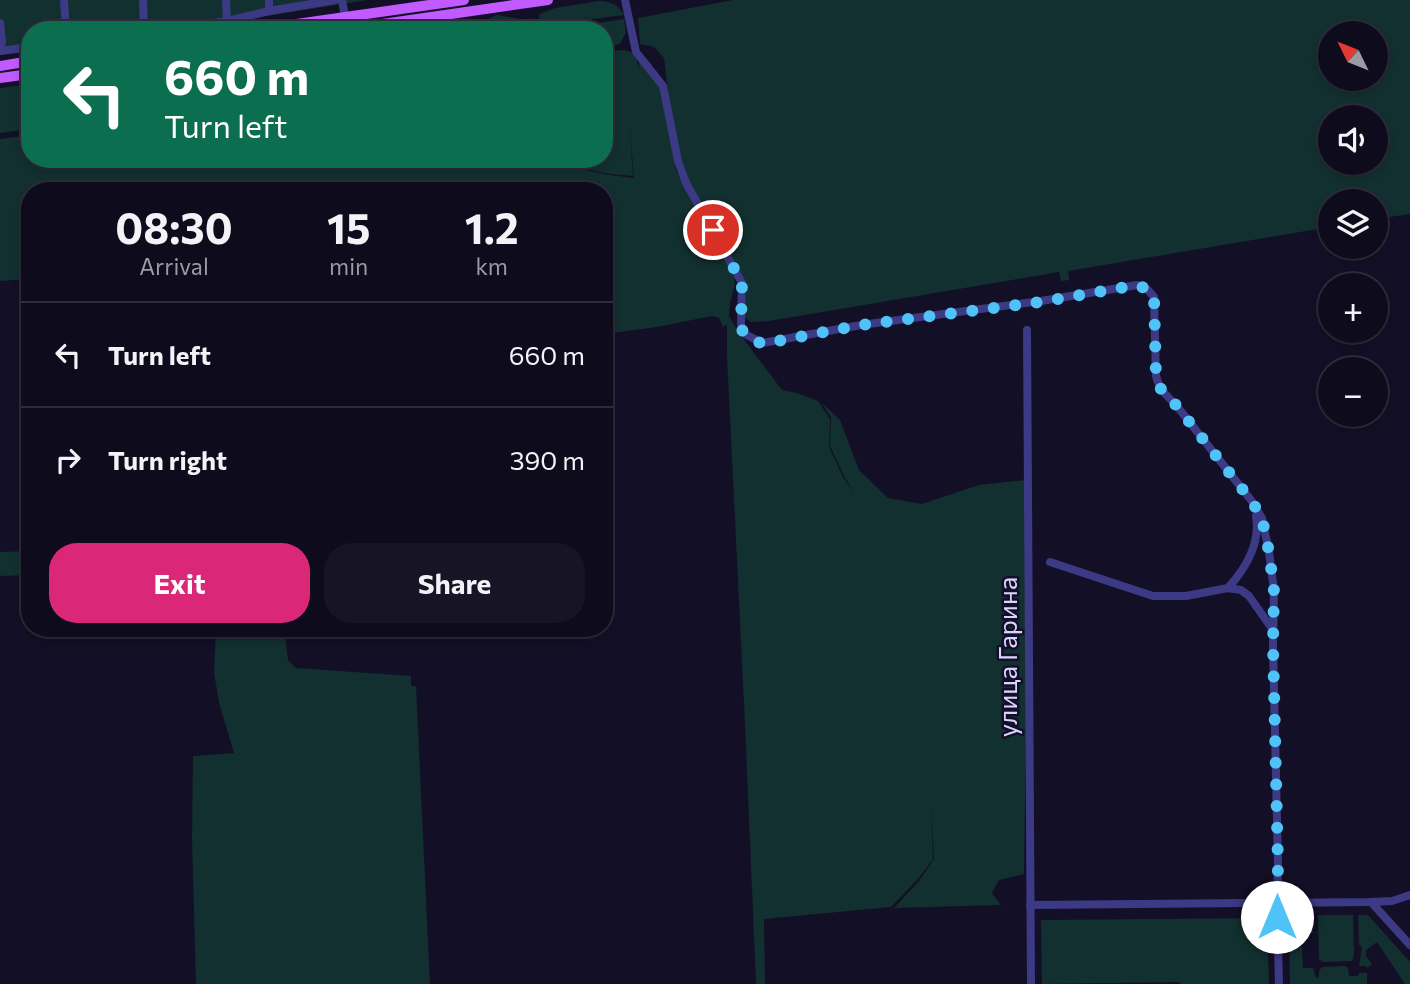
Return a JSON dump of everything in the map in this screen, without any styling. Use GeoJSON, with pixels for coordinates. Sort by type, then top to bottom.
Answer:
{"type":"FeatureCollection","features":[{"type":"Feature","properties":{"kind":"main road"},"geometry":{"type":"LineString","coordinates":[[317,21],[464,0]]}},
{"type":"Feature","properties":{"kind":"main road"},"geometry":{"type":"LineString","coordinates":[[403,21],[548,0]]}},
{"type":"Feature","properties":{"kind":"main road"},"geometry":{"type":"LineString","coordinates":[[0,66],[21,62]]}},
{"type":"Feature","properties":{"kind":"main road"},"geometry":{"type":"LineString","coordinates":[[0,78],[21,75]]}},
{"type":"Feature","properties":{"kind":"street"},"geometry":{"type":"LineString","coordinates":[[64,0],[65,21]]}},
{"type":"Feature","properties":{"kind":"street"},"geometry":{"type":"LineString","coordinates":[[143,0],[144,21]]}},
{"type":"Feature","properties":{"kind":"street"},"geometry":{"type":"LineString","coordinates":[[226,0],[227,21],[332,0]]}},
{"type":"Feature","properties":{"kind":"street"},"geometry":{"type":"LineString","coordinates":[[269,0],[269,11]]}},
{"type":"Feature","properties":{"kind":"street"},"geometry":{"type":"LineString","coordinates":[[342,0],[345,17]]}},
{"type":"Feature","properties":{"kind":"street"},"geometry":{"type":"LineString","coordinates":[[625,0],[636,52],[663,86],[678,161],[686,183],[742,283],[743,333],[762,344],[861,325],[1041,302],[1137,285],[1151,292],[1154,297],[1158,385],[1250,499],[1262,518],[1269,552],[1274,591],[1279,984]]}},
{"type":"Feature","properties":{"kind":"street"},"geometry":{"type":"LineString","coordinates":[[0,23],[0,51],[21,48]]}},
{"type":"Feature","properties":{"kind":"street","name":"улица Гарина"},"geometry":{"type":"LineString","coordinates":[[1027,330],[1031,984]]}},
{"type":"Feature","properties":{"kind":"street"},"geometry":{"type":"LineString","coordinates":[[1228,588],[1250,558],[1256,540],[1257,524],[1250,499]]}},
{"type":"Feature","properties":{"kind":"street"},"geometry":{"type":"LineString","coordinates":[[1050,562],[1153,596],[1186,596],[1228,588],[1241,590],[1249,596],[1273,630]]}},
{"type":"Feature","properties":{"kind":"street"},"geometry":{"type":"LineString","coordinates":[[1030,905],[1371,902],[1392,901],[1410,895]]}},
{"type":"Feature","properties":{"kind":"street"},"geometry":{"type":"LineString","coordinates":[[1371,902],[1410,945]]}},
{"type":"Feature","properties":{"kind":"green space"},"geometry":{"type":"Polygon","coordinates":[[[0,0],[368,0],[234,21],[21,21],[21,53],[0,55],[0,0]]]}},
{"type":"Feature","properties":{"kind":"green space"},"geometry":{"type":"Polygon","coordinates":[[[733,0],[1410,0],[1410,214],[1388,217],[1388,189],[1318,189],[1318,229],[1068,271],[1069,280],[1061,281],[1059,272],[751,322],[745,318],[746,289],[740,272],[689,181],[681,159],[670,109],[664,58],[654,47],[640,44],[638,18],[733,0]]]}},
{"type":"Feature","properties":{"kind":"green space"},"geometry":{"type":"Polygon","coordinates":[[[599,1],[614,4],[624,15],[578,21],[540,21],[539,14],[555,8],[599,1]]]}},
{"type":"Feature","properties":{"kind":"green space"},"geometry":{"type":"Polygon","coordinates":[[[498,15],[526,20],[535,18],[535,21],[487,21],[498,15]]]}},
{"type":"Feature","properties":{"kind":"green space"},"geometry":{"type":"Polygon","coordinates":[[[624,19],[626,32],[620,44],[613,45],[613,21],[611,21],[624,19]]]}},
{"type":"Feature","properties":{"kind":"green space"},"geometry":{"type":"Polygon","coordinates":[[[624,50],[631,52],[639,69],[639,61],[660,88],[676,170],[732,269],[735,283],[729,316],[782,390],[818,401],[830,419],[829,447],[844,479],[855,493],[830,446],[831,417],[821,402],[840,420],[859,470],[888,498],[922,504],[979,485],[1026,480],[1024,874],[999,880],[992,893],[1001,905],[894,908],[919,881],[934,859],[931,807],[933,859],[891,907],[764,919],[765,984],[756,984],[727,324],[723,327],[719,318],[712,316],[613,333],[613,182],[21,182],[21,280],[0,281],[0,139],[21,136],[21,168],[575,168],[610,175],[634,178],[629,120],[633,176],[580,168],[613,168],[613,51],[624,50]]]}},
{"type":"Feature","properties":{"kind":"green space"},"geometry":{"type":"Polygon","coordinates":[[[21,85],[21,130],[0,133],[0,88],[21,85]]]}},
{"type":"Feature","properties":{"kind":"green space"},"geometry":{"type":"Polygon","coordinates":[[[21,551],[21,575],[0,576],[0,552],[21,551]]]}},
{"type":"Feature","properties":{"kind":"green space"},"geometry":{"type":"Polygon","coordinates":[[[216,637],[285,637],[288,660],[296,668],[411,676],[411,686],[416,686],[430,984],[196,984],[193,756],[234,753],[219,703],[214,672],[216,637]]]}},
{"type":"Feature","properties":{"kind":"green space"},"geometry":{"type":"Polygon","coordinates":[[[1289,915],[1312,915],[1313,933],[1301,933],[1303,968],[1313,968],[1316,978],[1319,977],[1322,967],[1345,966],[1349,976],[1367,973],[1367,984],[1290,984],[1289,915]]]}},
{"type":"Feature","properties":{"kind":"green space"},"geometry":{"type":"Polygon","coordinates":[[[1318,915],[1353,915],[1352,961],[1323,962],[1319,959],[1318,915]]]}},
{"type":"Feature","properties":{"kind":"green space"},"geometry":{"type":"Polygon","coordinates":[[[1358,915],[1368,915],[1410,962],[1410,984],[1405,984],[1377,942],[1366,950],[1366,956],[1372,964],[1367,968],[1359,966],[1362,947],[1359,945],[1358,915]]]}},
{"type":"Feature","properties":{"kind":"green space"},"geometry":{"type":"Polygon","coordinates":[[[1267,918],[1269,984],[1042,984],[1041,920],[1267,918]]]}},
{"type":"Feature","properties":{"kind":"route"},"geometry":{"type":"LineString","coordinates":[[713,230],[742,283],[743,333],[762,344],[861,325],[1041,302],[1137,285],[1151,292],[1156,315],[1158,385],[1251,500],[1262,518],[1269,552],[1274,591],[1277,917]]}}]}
